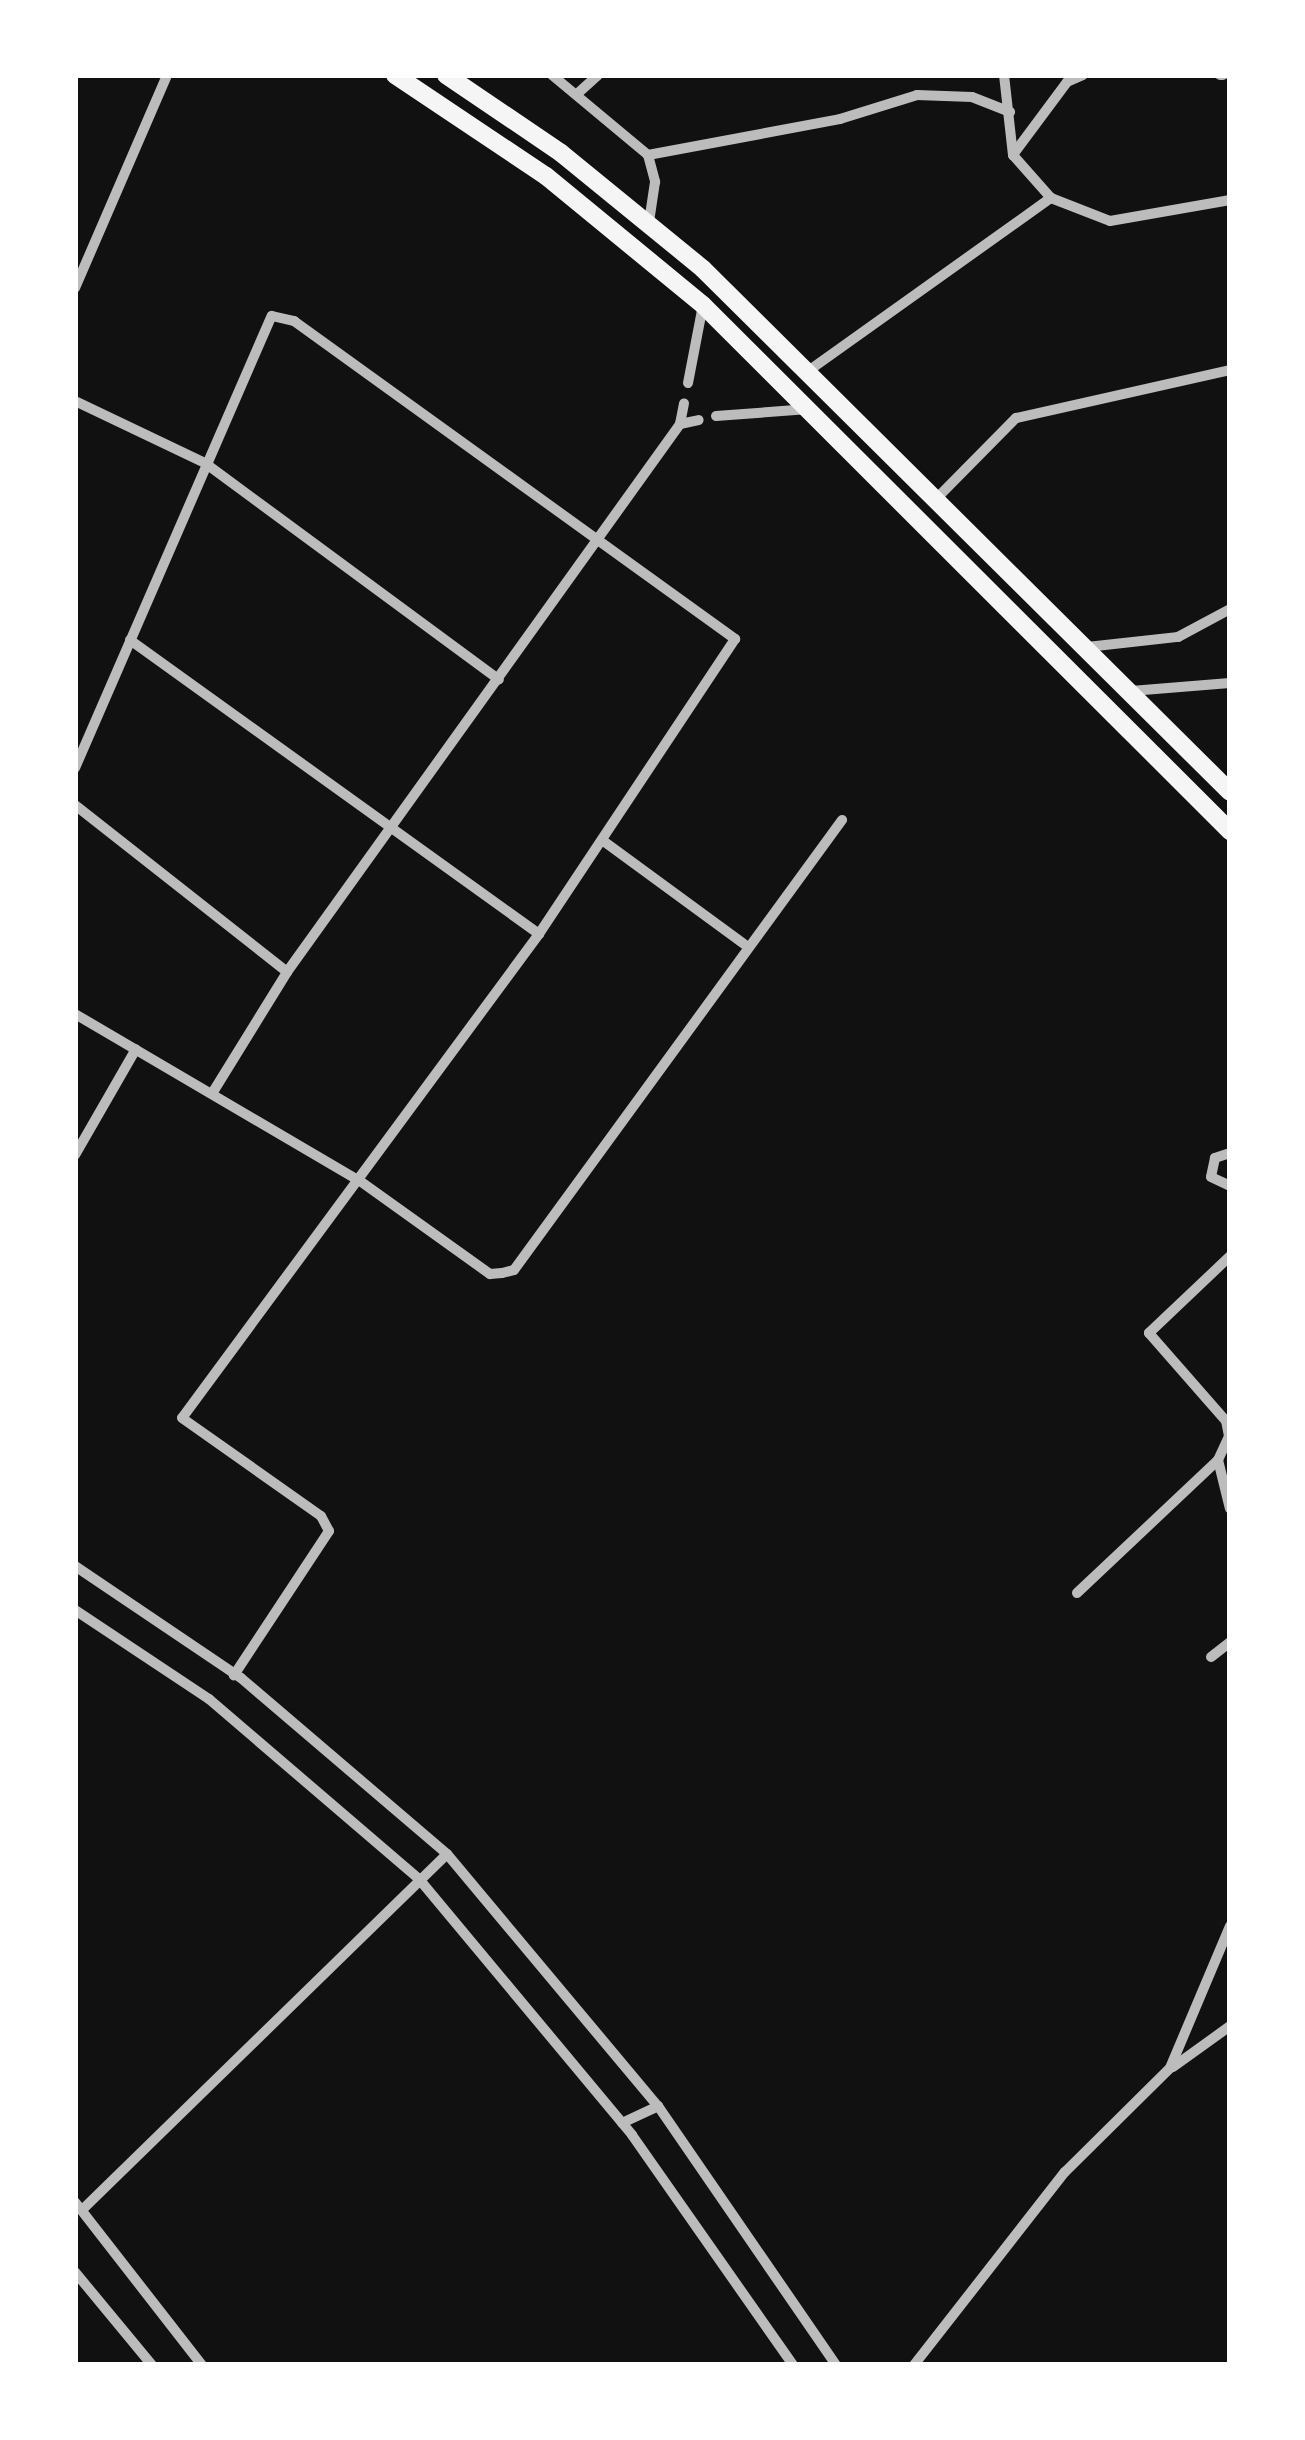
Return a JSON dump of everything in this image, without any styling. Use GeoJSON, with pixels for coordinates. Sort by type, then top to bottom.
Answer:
{"type":"FeatureCollection","features":[{"type":"Feature","properties":{"kind":"highway"},"geometry":{"type":"LineString","coordinates":[[395,75],[546,176],[703,304],[1230,831]]}},
{"type":"Feature","properties":{"kind":"highway"},"geometry":{"type":"LineString","coordinates":[[446,75],[649,222],[811,369],[1230,792]]}},
{"type":"Feature","properties":{"kind":"street"},"geometry":{"type":"LineString","coordinates":[[75,288],[167,75]]}},
{"type":"Feature","properties":{"kind":"street"},"geometry":{"type":"LineString","coordinates":[[552,75],[648,155],[655,182],[649,222]]}},
{"type":"Feature","properties":{"kind":"street"},"geometry":{"type":"LineString","coordinates":[[578,94],[598,75]]}},
{"type":"Feature","properties":{"kind":"street"},"geometry":{"type":"LineString","coordinates":[[1004,75],[1013,155],[1051,198],[1110,220],[1230,200]]}},
{"type":"Feature","properties":{"kind":"street"},"geometry":{"type":"LineString","coordinates":[[1013,155],[1067,82],[1083,75]]}},
{"type":"Feature","properties":{"kind":"street"},"geometry":{"type":"LineString","coordinates":[[648,155],[917,95],[973,97],[1010,112]]}},
{"type":"Feature","properties":{"kind":"street"},"geometry":{"type":"LineString","coordinates":[[811,369],[1051,198]]}},
{"type":"Feature","properties":{"kind":"street"},"geometry":{"type":"LineString","coordinates":[[688,383],[703,304]]}},
{"type":"Feature","properties":{"kind":"street"},"geometry":{"type":"LineString","coordinates":[[75,768],[272,316],[294,321],[601,535],[735,639],[539,934],[182,1418],[321,1516],[329,1531],[234,1675]]}},
{"type":"Feature","properties":{"kind":"street"},"geometry":{"type":"LineString","coordinates":[[937,498],[1016,418],[1230,370]]}},
{"type":"Feature","properties":{"kind":"street"},"geometry":{"type":"LineString","coordinates":[[75,401],[205,463],[500,680]]}},
{"type":"Feature","properties":{"kind":"street"},"geometry":{"type":"LineString","coordinates":[[213,1093],[287,972],[680,424],[685,403]]}},
{"type":"Feature","properties":{"kind":"street"},"geometry":{"type":"LineString","coordinates":[[716,416],[811,409]]}},
{"type":"Feature","properties":{"kind":"street"},"geometry":{"type":"LineString","coordinates":[[680,424],[699,420]]}},
{"type":"Feature","properties":{"kind":"street"},"geometry":{"type":"LineString","coordinates":[[1087,646],[1178,637],[1230,609]]}},
{"type":"Feature","properties":{"kind":"street"},"geometry":{"type":"LineString","coordinates":[[130,640],[388,830],[539,934]]}},
{"type":"Feature","properties":{"kind":"street"},"geometry":{"type":"LineString","coordinates":[[1131,691],[1230,683]]}},
{"type":"Feature","properties":{"kind":"street"},"geometry":{"type":"LineString","coordinates":[[75,805],[287,972]]}},
{"type":"Feature","properties":{"kind":"street"},"geometry":{"type":"LineString","coordinates":[[75,1014],[360,1181],[490,1274],[514,1270],[744,944],[842,820]]}},
{"type":"Feature","properties":{"kind":"street"},"geometry":{"type":"LineString","coordinates":[[602,840],[744,944]]}},
{"type":"Feature","properties":{"kind":"street"},"geometry":{"type":"LineString","coordinates":[[75,1155],[136,1049]]}},
{"type":"Feature","properties":{"kind":"street"},"geometry":{"type":"LineString","coordinates":[[1230,1154],[1215,1158],[1211,1177],[1230,1186]]}},
{"type":"Feature","properties":{"kind":"street"},"geometry":{"type":"LineString","coordinates":[[1078,1593],[1218,1460],[1229,1436],[1226,1421],[1149,1333],[1230,1256]]}},
{"type":"Feature","properties":{"kind":"street"},"geometry":{"type":"LineString","coordinates":[[1218,1460],[1230,1508]]}},
{"type":"Feature","properties":{"kind":"street"},"geometry":{"type":"LineString","coordinates":[[75,1566],[234,1675],[447,1854],[658,2106],[836,2365]]}},
{"type":"Feature","properties":{"kind":"street"},"geometry":{"type":"LineString","coordinates":[[75,1610],[209,1699],[419,1879],[622,2123],[793,2365]]}},
{"type":"Feature","properties":{"kind":"street"},"geometry":{"type":"LineString","coordinates":[[1211,1658],[1230,1642]]}},
{"type":"Feature","properties":{"kind":"street"},"geometry":{"type":"LineString","coordinates":[[202,2365],[79,2206],[447,1854]]}},
{"type":"Feature","properties":{"kind":"street"},"geometry":{"type":"LineString","coordinates":[[1170,2068],[1230,1926]]}},
{"type":"Feature","properties":{"kind":"street"},"geometry":{"type":"LineString","coordinates":[[914,2365],[1065,2172],[1170,2068],[1225,2029],[1230,2046]]}},
{"type":"Feature","properties":{"kind":"street"},"geometry":{"type":"LineString","coordinates":[[622,2123],[658,2106]]}},
{"type":"Feature","properties":{"kind":"street"},"geometry":{"type":"LineString","coordinates":[[75,2272],[152,2365]]}}]}
